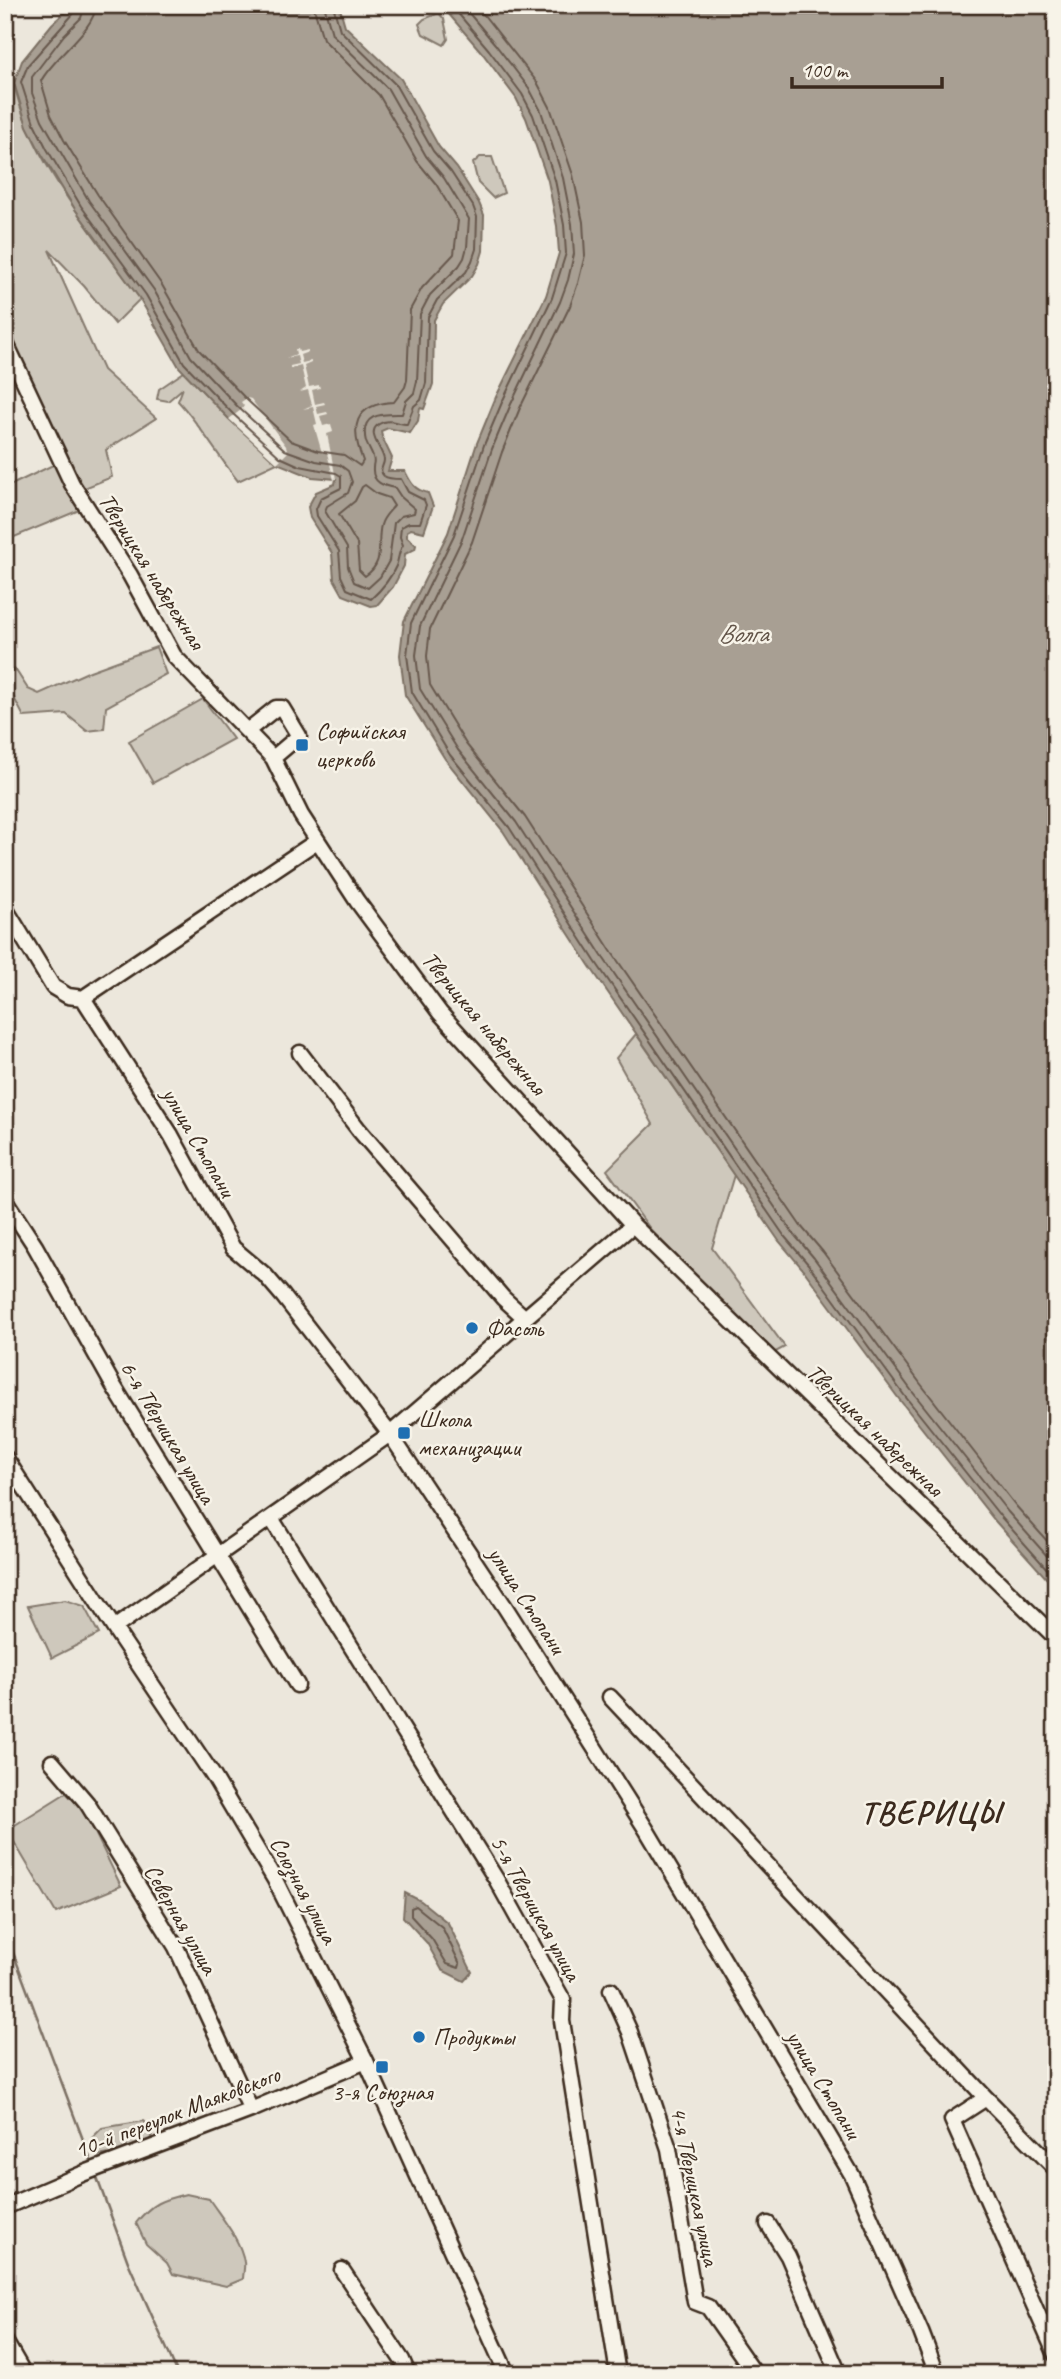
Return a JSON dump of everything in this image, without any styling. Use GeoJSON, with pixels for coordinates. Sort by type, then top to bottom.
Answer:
{"type":"FeatureCollection","features":[{"type":"Feature","properties":{"kind":"street","name":"Тверицкая набережная"},"geometry":{"type":"LineString","coordinates":[[5,341],[72,484],[130,575],[174,656],[273,758],[317,841],[357,901],[440,1013],[633,1225],[1056,1638]]}},
{"type":"Feature","properties":{"kind":"street"},"geometry":{"type":"LineString","coordinates":[[247,731],[276,708],[282,708],[299,736],[273,758]]}},
{"type":"Feature","properties":{"kind":"street"},"geometry":{"type":"LineString","coordinates":[[5,908],[53,987],[68,996],[83,998],[317,841]]}},
{"type":"Feature","properties":{"kind":"street","name":"улица Стопани"},"geometry":{"type":"LineString","coordinates":[[83,998],[171,1135],[233,1248],[265,1275],[284,1296],[390,1434],[513,1619],[646,1829],[852,2175],[937,2374]]}},
{"type":"Feature","properties":{"kind":"street"},"geometry":{"type":"LineString","coordinates":[[300,1053],[359,1130],[503,1298],[525,1318]]}},
{"type":"Feature","properties":{"kind":"street","name":"6-я Тверицкая улица"},"geometry":{"type":"LineString","coordinates":[[5,1200],[35,1246],[113,1385],[297,1685]]}},
{"type":"Feature","properties":{"kind":"street"},"geometry":{"type":"LineString","coordinates":[[114,1628],[390,1434],[633,1225]]}},
{"type":"Feature","properties":{"kind":"street","name":"Союзная улица"},"geometry":{"type":"LineString","coordinates":[[5,1457],[114,1628],[221,1788],[275,1880],[366,2060],[507,2374]]}},
{"type":"Feature","properties":{"kind":"street","name":"5-я Тверицкая улица"},"geometry":{"type":"LineString","coordinates":[[271,1518],[496,1879],[563,2000],[562,2021],[618,2374]]}},
{"type":"Feature","properties":{"kind":"street"},"geometry":{"type":"LineString","coordinates":[[610,1697],[986,2098],[1056,2169]]}},
{"type":"Feature","properties":{"kind":"street","name":"Северная улица"},"geometry":{"type":"LineString","coordinates":[[52,1762],[87,1803],[176,1947],[251,2110]]}},
{"type":"Feature","properties":{"kind":"street","name":"4-я Тверицкая улица"},"geometry":{"type":"LineString","coordinates":[[611,1990],[630,2032],[669,2150],[695,2302],[708,2307],[755,2374]]}},
{"type":"Feature","properties":{"kind":"street","name":"10-й переулок Маяковского"},"geometry":{"type":"LineString","coordinates":[[5,2207],[82,2174],[251,2110],[366,2060]]}},
{"type":"Feature","properties":{"kind":"street"},"geometry":{"type":"LineString","coordinates":[[986,2098],[952,2120],[1056,2355]]}},
{"type":"Feature","properties":{"kind":"street"},"geometry":{"type":"LineString","coordinates":[[768,2224],[788,2256],[839,2374]]}},
{"type":"Feature","properties":{"kind":"street"},"geometry":{"type":"LineString","coordinates":[[342,2270],[408,2374]]}},
{"type":"Feature","properties":{"kind":"street"},"geometry":{"type":"LineString","coordinates":[[5,2341],[24,2374]]}},
{"type":"Feature","properties":{"kind":"shaded area"},"geometry":{"type":"Polygon","coordinates":[[[439,13],[444,19],[448,39],[444,45],[423,34],[419,24],[439,13]]]}},
{"type":"Feature","properties":{"kind":"shaded area"},"geometry":{"type":"Polygon","coordinates":[[[5,78],[14,83],[22,112],[49,169],[140,299],[115,324],[84,286],[49,250],[103,370],[156,418],[106,450],[112,477],[82,489],[5,331],[5,78]]]}},
{"type":"Feature","properties":{"kind":"shaded area"},"geometry":{"type":"Polygon","coordinates":[[[480,157],[492,157],[504,193],[493,198],[478,183],[473,163],[480,157]]]}},
{"type":"Feature","properties":{"kind":"shaded area"},"geometry":{"type":"Polygon","coordinates":[[[184,372],[229,419],[277,463],[238,481],[178,401],[183,388],[168,401],[157,399],[159,389],[184,372]]]}},
{"type":"Feature","properties":{"kind":"shaded area"},"geometry":{"type":"Polygon","coordinates":[[[57,463],[82,509],[12,538],[5,535],[5,488],[57,463]]]}},
{"type":"Feature","properties":{"kind":"shaded area"},"geometry":{"type":"Polygon","coordinates":[[[156,647],[166,674],[106,707],[104,729],[87,731],[66,714],[24,717],[13,696],[9,672],[15,669],[28,689],[39,694],[90,671],[156,647]]]}},
{"type":"Feature","properties":{"kind":"shaded area"},"geometry":{"type":"Polygon","coordinates":[[[203,699],[233,739],[153,783],[129,741],[203,699]]]}},
{"type":"Feature","properties":{"kind":"shaded area"},"geometry":{"type":"Polygon","coordinates":[[[636,1034],[734,1175],[712,1248],[785,1347],[772,1354],[651,1230],[607,1170],[653,1124],[616,1058],[636,1034]]]}},
{"type":"Feature","properties":{"kind":"shaded area"},"geometry":{"type":"Polygon","coordinates":[[[65,1600],[84,1606],[99,1634],[52,1658],[28,1606],[65,1600]]]}},
{"type":"Feature","properties":{"kind":"shaded area"},"geometry":{"type":"Polygon","coordinates":[[[66,1793],[84,1810],[121,1886],[56,1913],[7,1830],[66,1793]]]}},
{"type":"Feature","properties":{"kind":"shaded area"},"geometry":{"type":"Polygon","coordinates":[[[144,2121],[153,2131],[150,2140],[97,2156],[92,2138],[102,2128],[144,2121]]]}},
{"type":"Feature","properties":{"kind":"shaded area"},"geometry":{"type":"Polygon","coordinates":[[[186,2194],[209,2199],[225,2221],[242,2254],[243,2279],[226,2286],[173,2274],[167,2263],[146,2244],[136,2223],[158,2203],[186,2194]]]}},
{"type":"Feature","properties":{"kind":"water"},"geometry":{"type":"Polygon","coordinates":[[[73,5],[339,5],[345,26],[401,79],[439,147],[457,168],[479,203],[484,215],[483,251],[472,276],[443,304],[434,320],[433,384],[424,409],[420,408],[418,421],[410,433],[388,428],[381,431],[392,458],[388,471],[405,471],[419,490],[428,493],[433,506],[424,532],[411,529],[407,531],[407,537],[416,545],[415,549],[405,554],[404,566],[393,587],[377,605],[371,606],[343,595],[334,579],[332,553],[310,518],[308,507],[316,492],[335,484],[336,479],[312,477],[277,463],[229,419],[179,367],[140,299],[75,209],[27,126],[14,83],[22,61],[52,24],[73,5]]]}},
{"type":"Feature","properties":{"kind":"water","name":"Волга"},"geometry":{"type":"Polygon","coordinates":[[[441,5],[1056,5],[1056,1589],[996,1522],[779,1241],[589,965],[503,831],[445,759],[405,695],[400,655],[404,621],[448,533],[477,443],[496,397],[546,296],[559,253],[557,226],[548,181],[526,118],[516,98],[483,54],[441,5]]]}},
{"type":"Feature","properties":{"kind":"water"},"geometry":{"type":"Polygon","coordinates":[[[405,1893],[421,1901],[448,1923],[472,1972],[464,1981],[442,1970],[427,1943],[403,1917],[405,1893]]]}},
{"type":"Feature","properties":{"kind":"pier"},"geometry":{"type":"Polygon","coordinates":[[[295,349],[299,352],[308,350],[300,355],[302,363],[311,361],[304,366],[309,387],[319,385],[320,388],[312,390],[315,404],[325,404],[316,406],[318,414],[327,412],[328,414],[320,416],[323,426],[331,424],[333,432],[327,434],[336,479],[334,480],[327,453],[322,453],[314,425],[317,424],[313,407],[303,409],[312,405],[308,390],[300,392],[306,388],[301,366],[290,369],[290,366],[299,364],[297,356],[286,358],[296,354],[295,349]]]}},
{"type":"Feature","properties":{"kind":"pier"},"geometry":{"type":"Polygon","coordinates":[[[247,398],[251,399],[286,446],[288,452],[277,463],[229,419],[241,410],[244,406],[241,402],[247,398]]]}},
{"type":"Feature","properties":{"kind":"waterway"},"geometry":{"type":"LineString","coordinates":[[5,1931],[91,2161]]}},
{"type":"Feature","properties":{"kind":"waterway"},"geometry":{"type":"LineString","coordinates":[[97,2178],[128,2262],[178,2374]]}},
{"type":"Feature","properties":{"kind":"place","name":"Софийская церковь"},"geometry":{"type":"Point","coordinates":[302,745]}},
{"type":"Feature","properties":{"kind":"place","name":"Фасоль"},"geometry":{"type":"Point","coordinates":[472,1328]}},
{"type":"Feature","properties":{"kind":"place","name":"Школа механизации"},"geometry":{"type":"Point","coordinates":[404,1433]}},
{"type":"Feature","properties":{"kind":"place","name":"Продукты"},"geometry":{"type":"Point","coordinates":[419,2037]}},
{"type":"Feature","properties":{"kind":"place","name":"3-я Союзная"},"geometry":{"type":"Point","coordinates":[382,2067]}},
{"type":"Feature","properties":{"kind":"district","name":"ТВЕРИЦЫ"},"geometry":{"type":"Point","coordinates":[931,1812]}}]}
